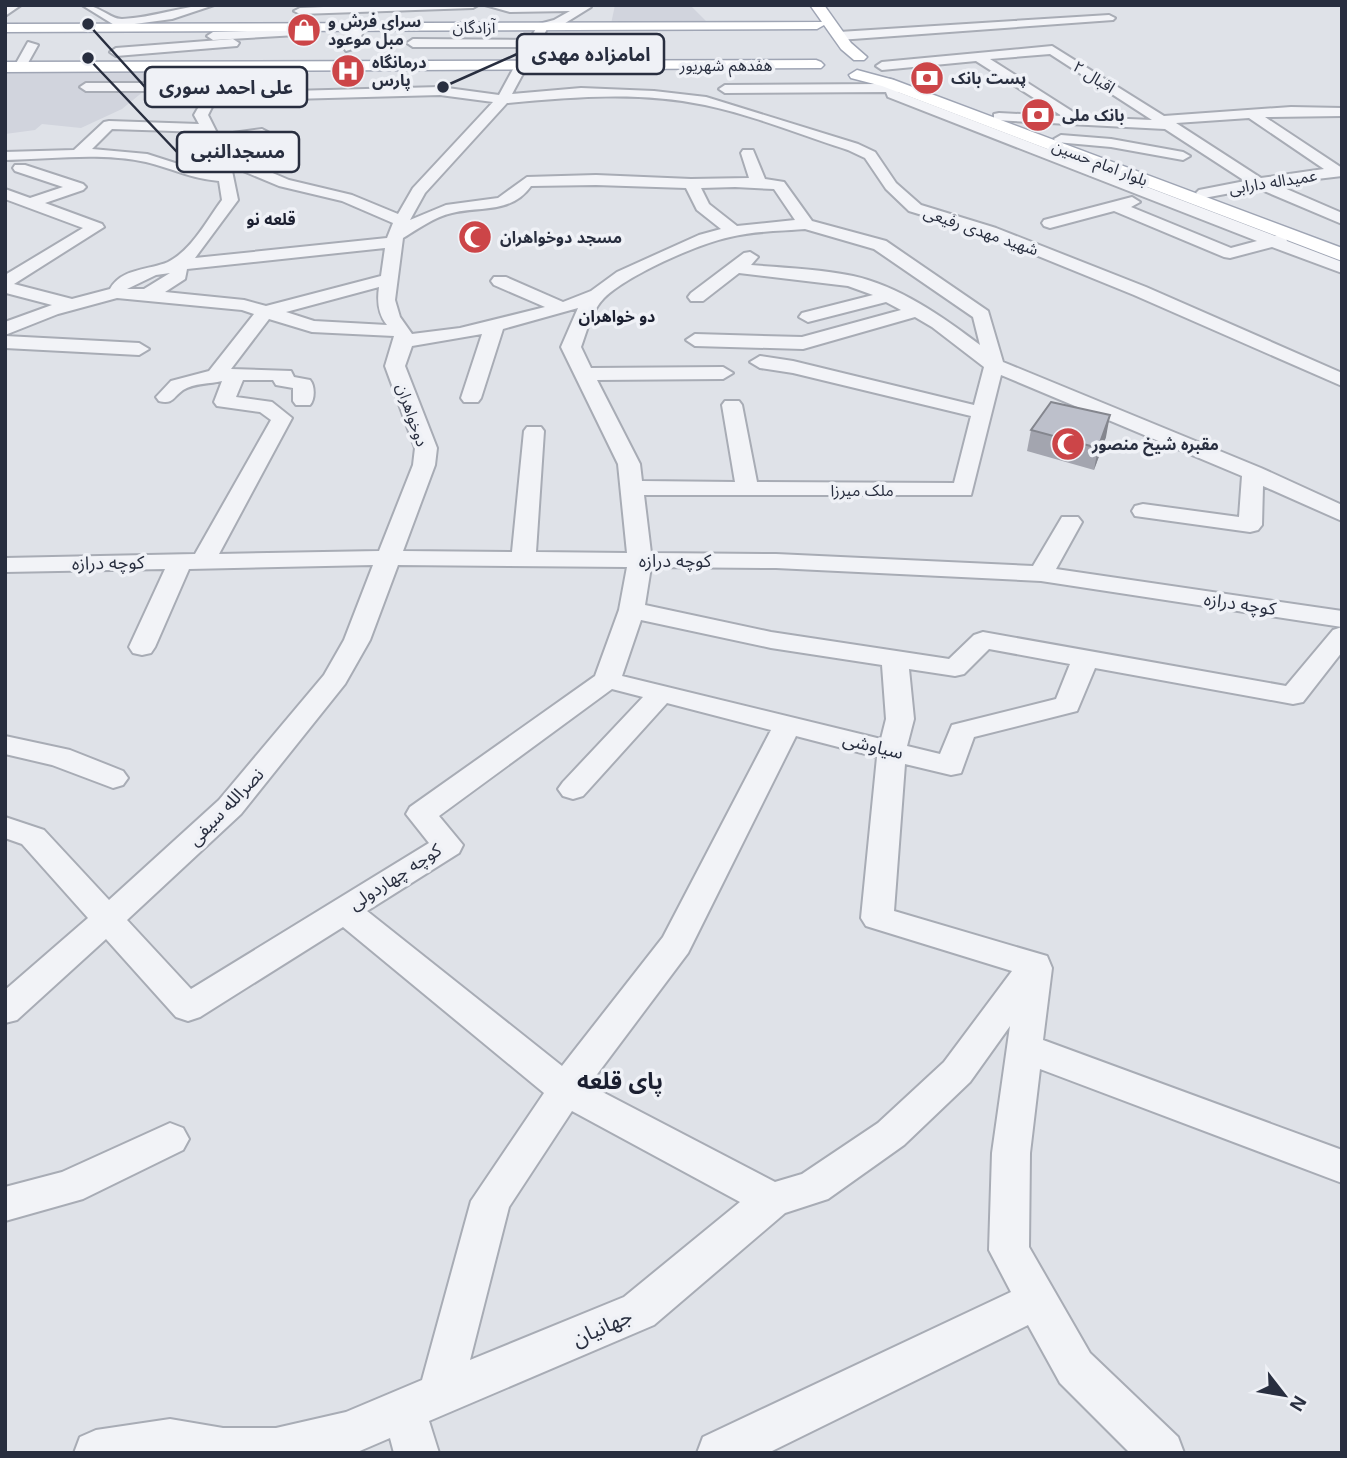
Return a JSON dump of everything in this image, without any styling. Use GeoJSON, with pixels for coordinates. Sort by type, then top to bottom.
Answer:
{"type":"FeatureCollection","features":[{"type":"Feature","properties":{"kind":"main road"},"geometry":{"type":"LineString","coordinates":[[805,5],[817,25],[858,66]]}},
{"type":"Feature","properties":{"kind":"main road"},"geometry":{"type":"LineString","coordinates":[[817,5],[835,41]]}},
{"type":"Feature","properties":{"kind":"main road","name":"آزادگان"},"geometry":{"type":"LineString","coordinates":[[5,28],[120,25],[193,37],[359,27],[817,25]]}},
{"type":"Feature","properties":{"kind":"main road","name":"هفدهم شهریور"},"geometry":{"type":"LineString","coordinates":[[12,67],[816,65],[830,72],[858,66]]}},
{"type":"Feature","properties":{"kind":"main road","name":"بلوار امام حسین"},"geometry":{"type":"LineString","coordinates":[[858,66],[1283,239],[1342,255]]}},
{"type":"Feature","properties":{"kind":"main road","name":"بلوار امام حسین"},"geometry":{"type":"LineString","coordinates":[[885,77],[1061,139],[1342,244]]}},
{"type":"Feature","properties":{"kind":"street"},"geometry":{"type":"LineString","coordinates":[[5,13],[16,5]]}},
{"type":"Feature","properties":{"kind":"street"},"geometry":{"type":"LineString","coordinates":[[87,5],[120,25],[172,16],[209,5]]}},
{"type":"Feature","properties":{"kind":"street"},"geometry":{"type":"LineString","coordinates":[[307,5],[300,11],[473,5]]}},
{"type":"Feature","properties":{"kind":"street"},"geometry":{"type":"LineString","coordinates":[[490,5],[589,6]]}},
{"type":"Feature","properties":{"kind":"street"},"geometry":{"type":"LineString","coordinates":[[403,336],[391,318],[386,300],[387,281],[398,232],[418,191],[503,99],[543,26],[558,23],[589,6]]}},
{"type":"Feature","properties":{"kind":"street"},"geometry":{"type":"LineString","coordinates":[[98,12],[119,9]]}},
{"type":"Feature","properties":{"kind":"street"},"geometry":{"type":"LineString","coordinates":[[835,41],[1109,18]]}},
{"type":"Feature","properties":{"kind":"street"},"geometry":{"type":"LineString","coordinates":[[350,48],[359,27]]}},
{"type":"Feature","properties":{"kind":"street"},"geometry":{"type":"LineString","coordinates":[[310,30],[310,49]]}},
{"type":"Feature","properties":{"kind":"street"},"geometry":{"type":"LineString","coordinates":[[116,52],[193,37],[233,43]]}},
{"type":"Feature","properties":{"kind":"street"},"geometry":{"type":"LineString","coordinates":[[413,43],[534,44]]}},
{"type":"Feature","properties":{"kind":"street"},"geometry":{"type":"LineString","coordinates":[[12,67],[32,45]]}},
{"type":"Feature","properties":{"kind":"street","name":"اقبال ۲"},"geometry":{"type":"LineString","coordinates":[[978,57],[1052,50],[1260,183],[1342,219]]}},
{"type":"Feature","properties":{"kind":"street"},"geometry":{"type":"LineString","coordinates":[[725,89],[885,77],[978,57],[1079,120]]}},
{"type":"Feature","properties":{"kind":"street"},"geometry":{"type":"LineString","coordinates":[[173,266],[192,252],[230,200],[222,157],[201,115],[212,95],[236,66]]}},
{"type":"Feature","properties":{"kind":"street","name":"شهید مهدی رفیعی"},"geometry":{"type":"LineString","coordinates":[[86,87],[212,95],[440,91],[503,99],[581,92],[654,95],[706,101],[853,146],[870,155],[891,186],[915,208],[990,231],[1140,290],[1342,380]]}},
{"type":"Feature","properties":{"kind":"street"},"geometry":{"type":"LineString","coordinates":[[999,117],[1169,123],[1252,114],[1342,112]]}},
{"type":"Feature","properties":{"kind":"street"},"geometry":{"type":"LineString","coordinates":[[1252,114],[1340,177]]}},
{"type":"Feature","properties":{"kind":"street"},"geometry":{"type":"LineString","coordinates":[[79,153],[109,125],[146,121],[210,134],[262,133],[289,147]]}},
{"type":"Feature","properties":{"kind":"street"},"geometry":{"type":"LineString","coordinates":[[1061,139],[1111,143],[1184,156]]}},
{"type":"Feature","properties":{"kind":"street"},"geometry":{"type":"LineString","coordinates":[[5,156],[79,153],[148,158],[198,175],[226,177]]}},
{"type":"Feature","properties":{"kind":"street"},"geometry":{"type":"LineString","coordinates":[[748,153],[759,185]]}},
{"type":"Feature","properties":{"kind":"street"},"geometry":{"type":"LineString","coordinates":[[222,157],[284,183],[347,198],[398,232]]}},
{"type":"Feature","properties":{"kind":"street"},"geometry":{"type":"LineString","coordinates":[[12,169],[60,162],[148,158]]}},
{"type":"Feature","properties":{"kind":"street"},"geometry":{"type":"LineString","coordinates":[[12,169],[78,187],[30,203]]}},
{"type":"Feature","properties":{"kind":"street","name":"عمیداله دارابی"},"geometry":{"type":"LineString","coordinates":[[1204,193],[1291,177],[1340,177]]}},
{"type":"Feature","properties":{"kind":"street"},"geometry":{"type":"LineString","coordinates":[[686,179],[703,207],[733,231]]}},
{"type":"Feature","properties":{"kind":"street"},"geometry":{"type":"LineString","coordinates":[[118,292],[119,287],[140,274],[157,268],[398,232],[452,208],[500,204],[521,193],[527,181],[686,179],[779,185],[806,224]]}},
{"type":"Feature","properties":{"kind":"street"},"geometry":{"type":"LineString","coordinates":[[1050,222],[1167,193]]}},
{"type":"Feature","properties":{"kind":"street"},"geometry":{"type":"LineString","coordinates":[[5,194],[96,228],[7,286]]}},
{"type":"Feature","properties":{"kind":"street"},"geometry":{"type":"LineString","coordinates":[[1115,206],[1230,253],[1283,239],[1342,268]]}},
{"type":"Feature","properties":{"kind":"street"},"geometry":{"type":"LineString","coordinates":[[5,329],[71,304],[118,292],[125,296],[144,295],[234,304],[312,326],[403,336],[494,327],[562,309],[597,295],[623,276],[705,238],[733,231],[806,224],[880,245],[982,315],[994,365]]}},
{"type":"Feature","properties":{"kind":"street"},"geometry":{"type":"LineString","coordinates":[[697,297],[787,226]]}},
{"type":"Feature","properties":{"kind":"street"},"geometry":{"type":"LineString","coordinates":[[144,295],[179,275],[179,270],[173,266]]}},
{"type":"Feature","properties":{"kind":"street"},"geometry":{"type":"LineString","coordinates":[[736,268],[851,281],[888,296],[939,323],[994,365],[1253,473],[1342,514]]}},
{"type":"Feature","properties":{"kind":"street"},"geometry":{"type":"LineString","coordinates":[[142,647],[192,561],[282,418],[265,406],[224,402],[225,376],[265,312],[387,281]]}},
{"type":"Feature","properties":{"kind":"street"},"geometry":{"type":"LineString","coordinates":[[500,281],[562,309]]}},
{"type":"Feature","properties":{"kind":"street"},"geometry":{"type":"LineString","coordinates":[[7,286],[71,304]]}},
{"type":"Feature","properties":{"kind":"street"},"geometry":{"type":"LineString","coordinates":[[597,295],[585,311],[571,347],[629,464],[639,561],[632,610],[607,680]]}},
{"type":"Feature","properties":{"kind":"street"},"geometry":{"type":"LineString","coordinates":[[808,317],[888,296]]}},
{"type":"Feature","properties":{"kind":"street"},"geometry":{"type":"LineString","coordinates":[[695,374],[697,335],[803,343],[916,311]]}},
{"type":"Feature","properties":{"kind":"street"},"geometry":{"type":"LineString","coordinates":[[471,398],[494,327]]}},
{"type":"Feature","properties":{"kind":"street","name":"دوخواهران"},"geometry":{"type":"LineString","coordinates":[[387,558],[424,465],[426,447],[395,366],[403,336]]}},
{"type":"Feature","properties":{"kind":"street"},"geometry":{"type":"LineString","coordinates":[[5,342],[139,349]]}},
{"type":"Feature","properties":{"kind":"street"},"geometry":{"type":"LineString","coordinates":[[760,362],[793,367],[983,413]]}},
{"type":"Feature","properties":{"kind":"street","name":"ملک میرزا"},"geometry":{"type":"LineString","coordinates":[[632,488],[963,490],[994,365]]}},
{"type":"Feature","properties":{"kind":"street"},"geometry":{"type":"LineString","coordinates":[[166,397],[176,386],[225,376],[264,372],[284,375],[283,382],[303,384],[303,401]]}},
{"type":"Feature","properties":{"kind":"street"},"geometry":{"type":"LineString","coordinates":[[584,374],[723,373]]}},
{"type":"Feature","properties":{"kind":"street"},"geometry":{"type":"LineString","coordinates":[[732,405],[747,489]]}},
{"type":"Feature","properties":{"kind":"street"},"geometry":{"type":"LineString","coordinates":[[523,560],[534,431]]}},
{"type":"Feature","properties":{"kind":"street"},"geometry":{"type":"LineString","coordinates":[[1143,511],[1250,526],[1253,473]]}},
{"type":"Feature","properties":{"kind":"street"},"geometry":{"type":"LineString","coordinates":[[1041,575],[1070,522]]}},
{"type":"Feature","properties":{"kind":"street","name":"کوچه درازه"},"geometry":{"type":"LineString","coordinates":[[5,565],[387,558],[776,561],[1041,575],[1342,619]]}},
{"type":"Feature","properties":{"kind":"street","name":"نصرالله سیفی"},"geometry":{"type":"LineString","coordinates":[[5,1010],[230,807],[263,769],[336,678],[357,640],[387,558]]}},
{"type":"Feature","properties":{"kind":"street"},"geometry":{"type":"LineString","coordinates":[[632,610],[771,640],[955,668],[983,640],[1293,696],[1342,635]]}},
{"type":"Feature","properties":{"kind":"street"},"geometry":{"type":"LineString","coordinates":[[895,659],[900,719],[892,751],[877,918],[1035,965],[1011,1153],[1009,1250],[1075,1368],[1162,1453]]}},
{"type":"Feature","properties":{"kind":"street","name":"سیاوشی"},"geometry":{"type":"LineString","coordinates":[[607,680],[951,766],[962,732],[1067,705],[1086,659]]}},
{"type":"Feature","properties":{"kind":"street","name":"کوچه چهاردولی"},"geometry":{"type":"LineString","coordinates":[[107,919],[188,1008],[448,845],[421,814],[607,680]]}},
{"type":"Feature","properties":{"kind":"street"},"geometry":{"type":"LineString","coordinates":[[573,789],[661,694]]}},
{"type":"Feature","properties":{"kind":"street"},"geometry":{"type":"LineString","coordinates":[[417,1453],[422,1403],[491,1201],[566,1090],[676,944],[787,725]]}},
{"type":"Feature","properties":{"kind":"street"},"geometry":{"type":"LineString","coordinates":[[5,745],[60,757],[113,778]]}},
{"type":"Feature","properties":{"kind":"street"},"geometry":{"type":"LineString","coordinates":[[5,827],[33,837],[107,919]]}},
{"type":"Feature","properties":{"kind":"street"},"geometry":{"type":"LineString","coordinates":[[344,910],[566,1090],[772,1200]]}},
{"type":"Feature","properties":{"kind":"street","name":"جهانیان"},"geometry":{"type":"LineString","coordinates":[[96,1453],[170,1441],[223,1450],[276,1450],[346,1434],[639,1311],[772,1200],[814,1187],[891,1134],[957,1072],[1035,965]]}},
{"type":"Feature","properties":{"kind":"street"},"geometry":{"type":"LineString","coordinates":[[1024,1048],[1342,1167]]}},
{"type":"Feature","properties":{"kind":"street"},"geometry":{"type":"LineString","coordinates":[[5,1205],[69,1187],[170,1139]]}},
{"type":"Feature","properties":{"kind":"street"},"geometry":{"type":"LineString","coordinates":[[719,1453],[1037,1300]]}},
{"type":"Feature","properties":{"kind":"shaded area"},"geometry":{"type":"Polygon","coordinates":[[[615,5],[690,5],[709,24],[611,24],[615,5]]]}},
{"type":"Feature","properties":{"kind":"shaded area"},"geometry":{"type":"Polygon","coordinates":[[[5,71],[166,73],[122,109],[81,128],[42,124],[35,130],[5,134],[5,71]]]}},
{"type":"Feature","properties":{"kind":"building"},"geometry":{"type":"Polygon","coordinates":[[[1051,402],[1110,415],[1098,448],[1031,430],[1051,402]]]}},
{"type":"Feature","properties":{"kind":"place","name":"علی احمد سوری"},"geometry":{"type":"Point","coordinates":[88,24]}},
{"type":"Feature","properties":{"kind":"place","name":"سرای فرش و مبل موعود"},"geometry":{"type":"Point","coordinates":[304,30]}},
{"type":"Feature","properties":{"kind":"place","name":"مسجدالنبی"},"geometry":{"type":"Point","coordinates":[88,58]}},
{"type":"Feature","properties":{"kind":"place","name":"درمانگاه پارس"},"geometry":{"type":"Point","coordinates":[348,71]}},
{"type":"Feature","properties":{"kind":"place","name":"پست بانک"},"geometry":{"type":"Point","coordinates":[927,78]}},
{"type":"Feature","properties":{"kind":"place","name":"امامزاده مهدی"},"geometry":{"type":"Point","coordinates":[443,87]}},
{"type":"Feature","properties":{"kind":"place","name":"بانک ملی"},"geometry":{"type":"Point","coordinates":[1038,115]}},
{"type":"Feature","properties":{"kind":"place","name":"مسجد دوخواهران"},"geometry":{"type":"Point","coordinates":[475,237]}},
{"type":"Feature","properties":{"kind":"place","name":"مقبره شیخ منصور"},"geometry":{"type":"Point","coordinates":[1068,444]}},
{"type":"Feature","properties":{"kind":"district","name":"قلعه نو"},"geometry":{"type":"Point","coordinates":[271,219]}},
{"type":"Feature","properties":{"kind":"district","name":"دو خواهران"},"geometry":{"type":"Point","coordinates":[617,316]}},
{"type":"Feature","properties":{"kind":"district","name":"پای قلعه"},"geometry":{"type":"Point","coordinates":[620,1081]}}]}
